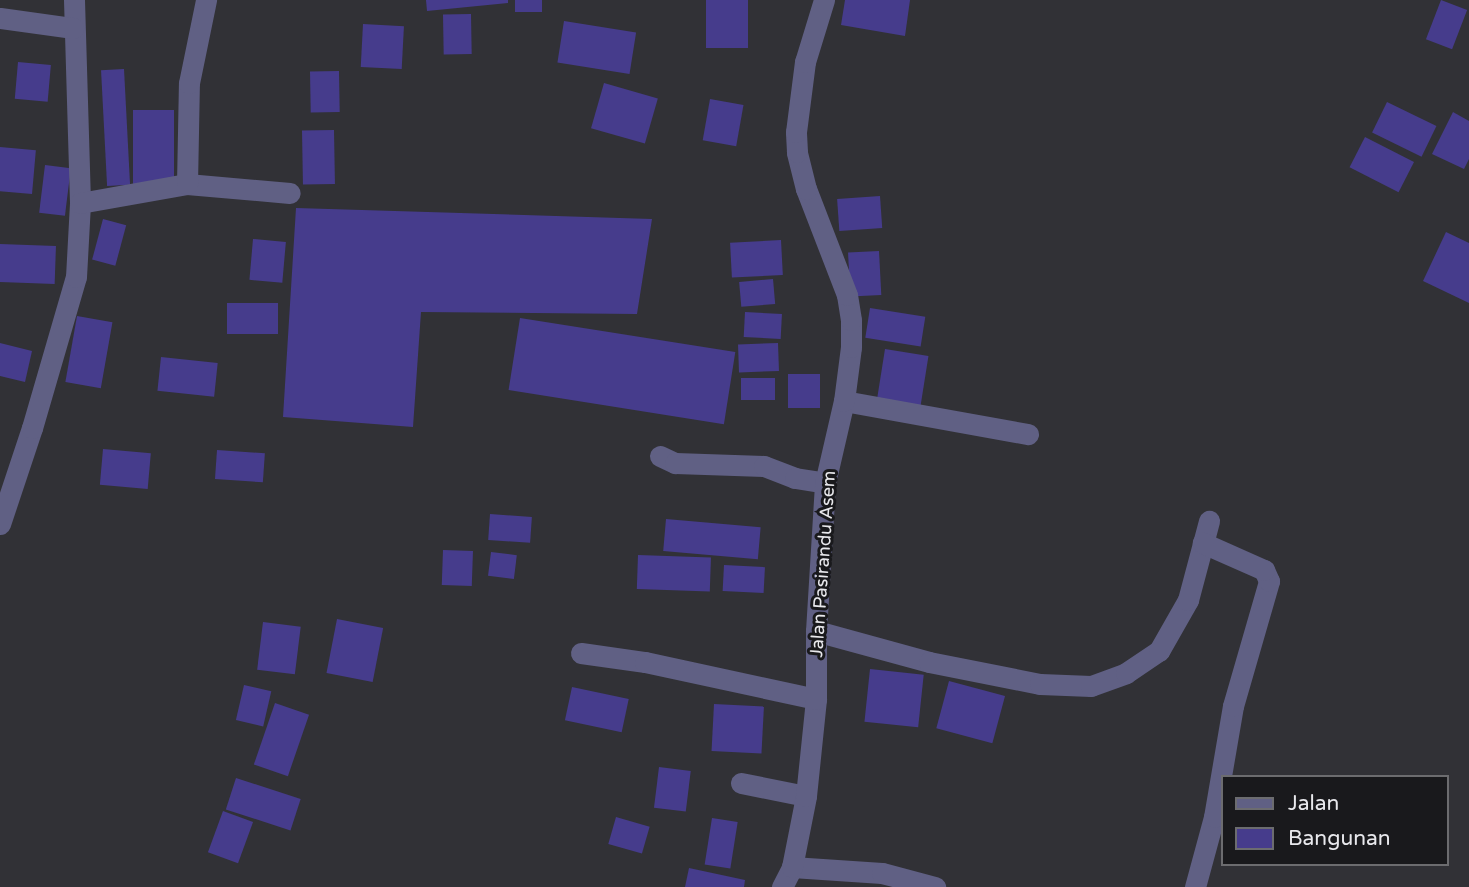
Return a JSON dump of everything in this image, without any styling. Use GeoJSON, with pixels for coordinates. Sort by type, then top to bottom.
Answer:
{"type":"FeatureCollection","features":[{"type":"Feature","properties":{"kind":"street"},"geometry":{"type":"LineString","coordinates":[[3,0],[0,16],[73,29]]}},
{"type":"Feature","properties":{"kind":"street"},"geometry":{"type":"LineString","coordinates":[[0,524],[76,277],[80,203],[74,0]]}},
{"type":"Feature","properties":{"kind":"street"},"geometry":{"type":"LineString","coordinates":[[187,184],[189,83],[205,0]]}},
{"type":"Feature","properties":{"kind":"street","name":"Jalan Pasirandu Asem"},"geometry":{"type":"LineString","coordinates":[[782,887],[792,867],[806,796],[816,699],[816,631],[825,483],[844,401],[851,320],[842,279],[806,189],[797,152],[796,132],[805,62],[824,0]]}},
{"type":"Feature","properties":{"kind":"street"},"geometry":{"type":"LineString","coordinates":[[80,203],[187,184],[290,193]]}},
{"type":"Feature","properties":{"kind":"street"},"geometry":{"type":"LineString","coordinates":[[844,401],[1028,434]]}},
{"type":"Feature","properties":{"kind":"street"},"geometry":{"type":"LineString","coordinates":[[660,456],[675,463],[764,466],[794,478],[825,483]]}},
{"type":"Feature","properties":{"kind":"street"},"geometry":{"type":"LineString","coordinates":[[816,631],[929,662],[1040,684],[1091,686],[1126,673],[1159,651],[1188,600],[1209,522]]}},
{"type":"Feature","properties":{"kind":"street"},"geometry":{"type":"LineString","coordinates":[[1203,543],[1264,570],[1269,581],[1233,706],[1221,775]]}},
{"type":"Feature","properties":{"kind":"street"},"geometry":{"type":"LineString","coordinates":[[582,653],[645,662],[816,699]]}},
{"type":"Feature","properties":{"kind":"street"},"geometry":{"type":"LineString","coordinates":[[1195,887],[1214,817],[1220,782]]}},
{"type":"Feature","properties":{"kind":"street"},"geometry":{"type":"LineString","coordinates":[[741,783],[806,796]]}},
{"type":"Feature","properties":{"kind":"street"},"geometry":{"type":"LineString","coordinates":[[792,867],[882,873],[935,887]]}},
{"type":"Feature","properties":{"kind":"building"},"geometry":{"type":"Polygon","coordinates":[[[426,0],[508,0],[508,3],[427,11],[426,0]]]}},
{"type":"Feature","properties":{"kind":"building"},"geometry":{"type":"Polygon","coordinates":[[[515,0],[542,0],[542,12],[515,12],[515,0]]]}},
{"type":"Feature","properties":{"kind":"building"},"geometry":{"type":"Polygon","coordinates":[[[706,0],[748,0],[748,48],[706,48],[706,0]]]}},
{"type":"Feature","properties":{"kind":"building"},"geometry":{"type":"Polygon","coordinates":[[[845,0],[910,0],[905,36],[841,25],[845,0]]]}},
{"type":"Feature","properties":{"kind":"building"},"geometry":{"type":"Polygon","coordinates":[[[1441,0],[1467,10],[1452,49],[1426,39],[1441,0]]]}},
{"type":"Feature","properties":{"kind":"building"},"geometry":{"type":"Polygon","coordinates":[[[443,14],[471,14],[472,54],[444,54],[443,14]]]}},
{"type":"Feature","properties":{"kind":"building"},"geometry":{"type":"Polygon","coordinates":[[[564,21],[636,32],[630,74],[557,62],[564,21]]]}},
{"type":"Feature","properties":{"kind":"building"},"geometry":{"type":"Polygon","coordinates":[[[363,24],[404,26],[402,69],[361,67],[363,24]]]}},
{"type":"Feature","properties":{"kind":"building"},"geometry":{"type":"Polygon","coordinates":[[[18,62],[51,65],[48,102],[15,99],[18,62]]]}},
{"type":"Feature","properties":{"kind":"building"},"geometry":{"type":"Polygon","coordinates":[[[124,69],[130,185],[107,186],[101,70],[124,69]]]}},
{"type":"Feature","properties":{"kind":"building"},"geometry":{"type":"Polygon","coordinates":[[[339,71],[340,112],[311,112],[310,72],[339,71]]]}},
{"type":"Feature","properties":{"kind":"building"},"geometry":{"type":"Polygon","coordinates":[[[604,83],[658,98],[645,144],[591,128],[604,83]]]}},
{"type":"Feature","properties":{"kind":"building"},"geometry":{"type":"Polygon","coordinates":[[[710,99],[743,105],[736,146],[703,140],[710,99]]]}},
{"type":"Feature","properties":{"kind":"building"},"geometry":{"type":"Polygon","coordinates":[[[1387,102],[1436,126],[1422,157],[1372,133],[1387,102]]]}},
{"type":"Feature","properties":{"kind":"building"},"geometry":{"type":"Polygon","coordinates":[[[133,110],[174,110],[174,184],[133,184],[133,110]]]}},
{"type":"Feature","properties":{"kind":"building"},"geometry":{"type":"Polygon","coordinates":[[[1453,112],[1469,121],[1469,159],[1464,169],[1432,154],[1453,112]]]}},
{"type":"Feature","properties":{"kind":"building"},"geometry":{"type":"Polygon","coordinates":[[[334,130],[335,184],[303,185],[302,131],[334,130]]]}},
{"type":"Feature","properties":{"kind":"building"},"geometry":{"type":"Polygon","coordinates":[[[1365,137],[1414,162],[1399,192],[1350,167],[1365,137]]]}},
{"type":"Feature","properties":{"kind":"building"},"geometry":{"type":"Polygon","coordinates":[[[0,147],[36,150],[32,194],[0,191],[0,147]]]}},
{"type":"Feature","properties":{"kind":"building"},"geometry":{"type":"Polygon","coordinates":[[[45,165],[71,168],[65,216],[39,213],[45,165]]]}},
{"type":"Feature","properties":{"kind":"building"},"geometry":{"type":"Polygon","coordinates":[[[880,196],[882,228],[839,231],[837,199],[880,196]]]}},
{"type":"Feature","properties":{"kind":"building"},"geometry":{"type":"Polygon","coordinates":[[[296,208],[652,219],[637,314],[421,312],[413,427],[283,417],[296,208]]]}},
{"type":"Feature","properties":{"kind":"building"},"geometry":{"type":"Polygon","coordinates":[[[103,219],[126,225],[115,266],[92,260],[103,219]]]}},
{"type":"Feature","properties":{"kind":"building"},"geometry":{"type":"Polygon","coordinates":[[[1446,232],[1469,243],[1469,303],[1423,281],[1446,232]]]}},
{"type":"Feature","properties":{"kind":"building"},"geometry":{"type":"Polygon","coordinates":[[[253,239],[286,242],[282,283],[249,280],[253,239]]]}},
{"type":"Feature","properties":{"kind":"building"},"geometry":{"type":"Polygon","coordinates":[[[781,240],[783,275],[732,278],[730,243],[781,240]]]}},
{"type":"Feature","properties":{"kind":"building"},"geometry":{"type":"Polygon","coordinates":[[[0,244],[56,246],[55,284],[0,282],[0,244]]]}},
{"type":"Feature","properties":{"kind":"building"},"geometry":{"type":"Polygon","coordinates":[[[879,251],[881,295],[850,297],[848,253],[879,251]]]}},
{"type":"Feature","properties":{"kind":"building"},"geometry":{"type":"Polygon","coordinates":[[[773,279],[775,304],[741,307],[739,282],[773,279]]]}},
{"type":"Feature","properties":{"kind":"building"},"geometry":{"type":"Polygon","coordinates":[[[227,303],[278,303],[278,334],[227,334],[227,303]]]}},
{"type":"Feature","properties":{"kind":"building"},"geometry":{"type":"Polygon","coordinates":[[[870,308],[925,317],[921,346],[865,338],[870,308]]]}},
{"type":"Feature","properties":{"kind":"building"},"geometry":{"type":"Polygon","coordinates":[[[745,312],[782,314],[781,339],[744,337],[745,312]]]}},
{"type":"Feature","properties":{"kind":"building"},"geometry":{"type":"Polygon","coordinates":[[[77,316],[112,322],[101,388],[65,382],[77,316]]]}},
{"type":"Feature","properties":{"kind":"building"},"geometry":{"type":"Polygon","coordinates":[[[520,318],[735,352],[724,424],[509,390],[520,318]]]}},
{"type":"Feature","properties":{"kind":"building"},"geometry":{"type":"Polygon","coordinates":[[[0,343],[32,351],[25,382],[0,376],[0,343]]]}},
{"type":"Feature","properties":{"kind":"building"},"geometry":{"type":"Polygon","coordinates":[[[778,343],[779,371],[739,372],[738,344],[778,343]]]}},
{"type":"Feature","properties":{"kind":"building"},"geometry":{"type":"Polygon","coordinates":[[[885,349],[928,356],[920,409],[877,402],[885,349]]]}},
{"type":"Feature","properties":{"kind":"building"},"geometry":{"type":"Polygon","coordinates":[[[161,357],[218,363],[214,397],[157,391],[161,357]]]}},
{"type":"Feature","properties":{"kind":"building"},"geometry":{"type":"Polygon","coordinates":[[[788,374],[820,374],[820,408],[788,408],[788,374]]]}},
{"type":"Feature","properties":{"kind":"building"},"geometry":{"type":"Polygon","coordinates":[[[741,378],[775,378],[775,400],[741,400],[741,378]]]}},
{"type":"Feature","properties":{"kind":"building"},"geometry":{"type":"Polygon","coordinates":[[[103,449],[151,453],[148,489],[100,485],[103,449]]]}},
{"type":"Feature","properties":{"kind":"building"},"geometry":{"type":"Polygon","coordinates":[[[217,450],[265,453],[263,482],[215,479],[217,450]]]}},
{"type":"Feature","properties":{"kind":"building"},"geometry":{"type":"Polygon","coordinates":[[[490,514],[532,517],[530,543],[488,540],[490,514]]]}},
{"type":"Feature","properties":{"kind":"building"},"geometry":{"type":"Polygon","coordinates":[[[666,519],[761,527],[758,559],[663,551],[666,519]]]}},
{"type":"Feature","properties":{"kind":"building"},"geometry":{"type":"Polygon","coordinates":[[[443,550],[473,551],[472,586],[442,585],[443,550]]]}},
{"type":"Feature","properties":{"kind":"building"},"geometry":{"type":"Polygon","coordinates":[[[491,552],[517,555],[514,579],[488,576],[491,552]]]}},
{"type":"Feature","properties":{"kind":"building"},"geometry":{"type":"Polygon","coordinates":[[[638,555],[711,558],[710,592],[637,589],[638,555]]]}},
{"type":"Feature","properties":{"kind":"building"},"geometry":{"type":"Polygon","coordinates":[[[724,565],[765,567],[764,593],[723,591],[724,565]]]}},
{"type":"Feature","properties":{"kind":"building"},"geometry":{"type":"Polygon","coordinates":[[[337,619],[383,628],[373,682],[327,673],[337,619]]]}},
{"type":"Feature","properties":{"kind":"building"},"geometry":{"type":"Polygon","coordinates":[[[263,622],[301,627],[295,674],[257,670],[263,622]]]}},
{"type":"Feature","properties":{"kind":"building"},"geometry":{"type":"Polygon","coordinates":[[[870,669],[924,675],[918,727],[864,722],[870,669]]]}},
{"type":"Feature","properties":{"kind":"building"},"geometry":{"type":"Polygon","coordinates":[[[949,681],[1005,696],[992,743],[936,728],[949,681]]]}},
{"type":"Feature","properties":{"kind":"building"},"geometry":{"type":"Polygon","coordinates":[[[244,685],[271,691],[263,726],[236,720],[244,685]]]}},
{"type":"Feature","properties":{"kind":"building"},"geometry":{"type":"Polygon","coordinates":[[[572,687],[629,699],[622,732],[565,720],[572,687]]]}},
{"type":"Feature","properties":{"kind":"building"},"geometry":{"type":"Polygon","coordinates":[[[275,703],[309,715],[288,776],[254,764],[275,703]]]}},
{"type":"Feature","properties":{"kind":"building"},"geometry":{"type":"Polygon","coordinates":[[[714,704],[764,707],[761,754],[712,751],[714,704]]]}},
{"type":"Feature","properties":{"kind":"building"},"geometry":{"type":"Polygon","coordinates":[[[659,767],[691,771],[686,812],[654,808],[659,767]]]}},
{"type":"Feature","properties":{"kind":"building"},"geometry":{"type":"Polygon","coordinates":[[[236,778],[301,799],[290,830],[226,809],[236,778]]]}},
{"type":"Feature","properties":{"kind":"building"},"geometry":{"type":"Polygon","coordinates":[[[223,811],[253,822],[238,863],[208,852],[223,811]]]}},
{"type":"Feature","properties":{"kind":"building"},"geometry":{"type":"Polygon","coordinates":[[[616,817],[650,827],[642,854],[608,844],[616,817]]]}},
{"type":"Feature","properties":{"kind":"building"},"geometry":{"type":"Polygon","coordinates":[[[712,818],[738,822],[730,868],[705,864],[712,818]]]}},
{"type":"Feature","properties":{"kind":"building"},"geometry":{"type":"Polygon","coordinates":[[[689,868],[745,880],[744,887],[685,887],[689,868]]]}}]}
